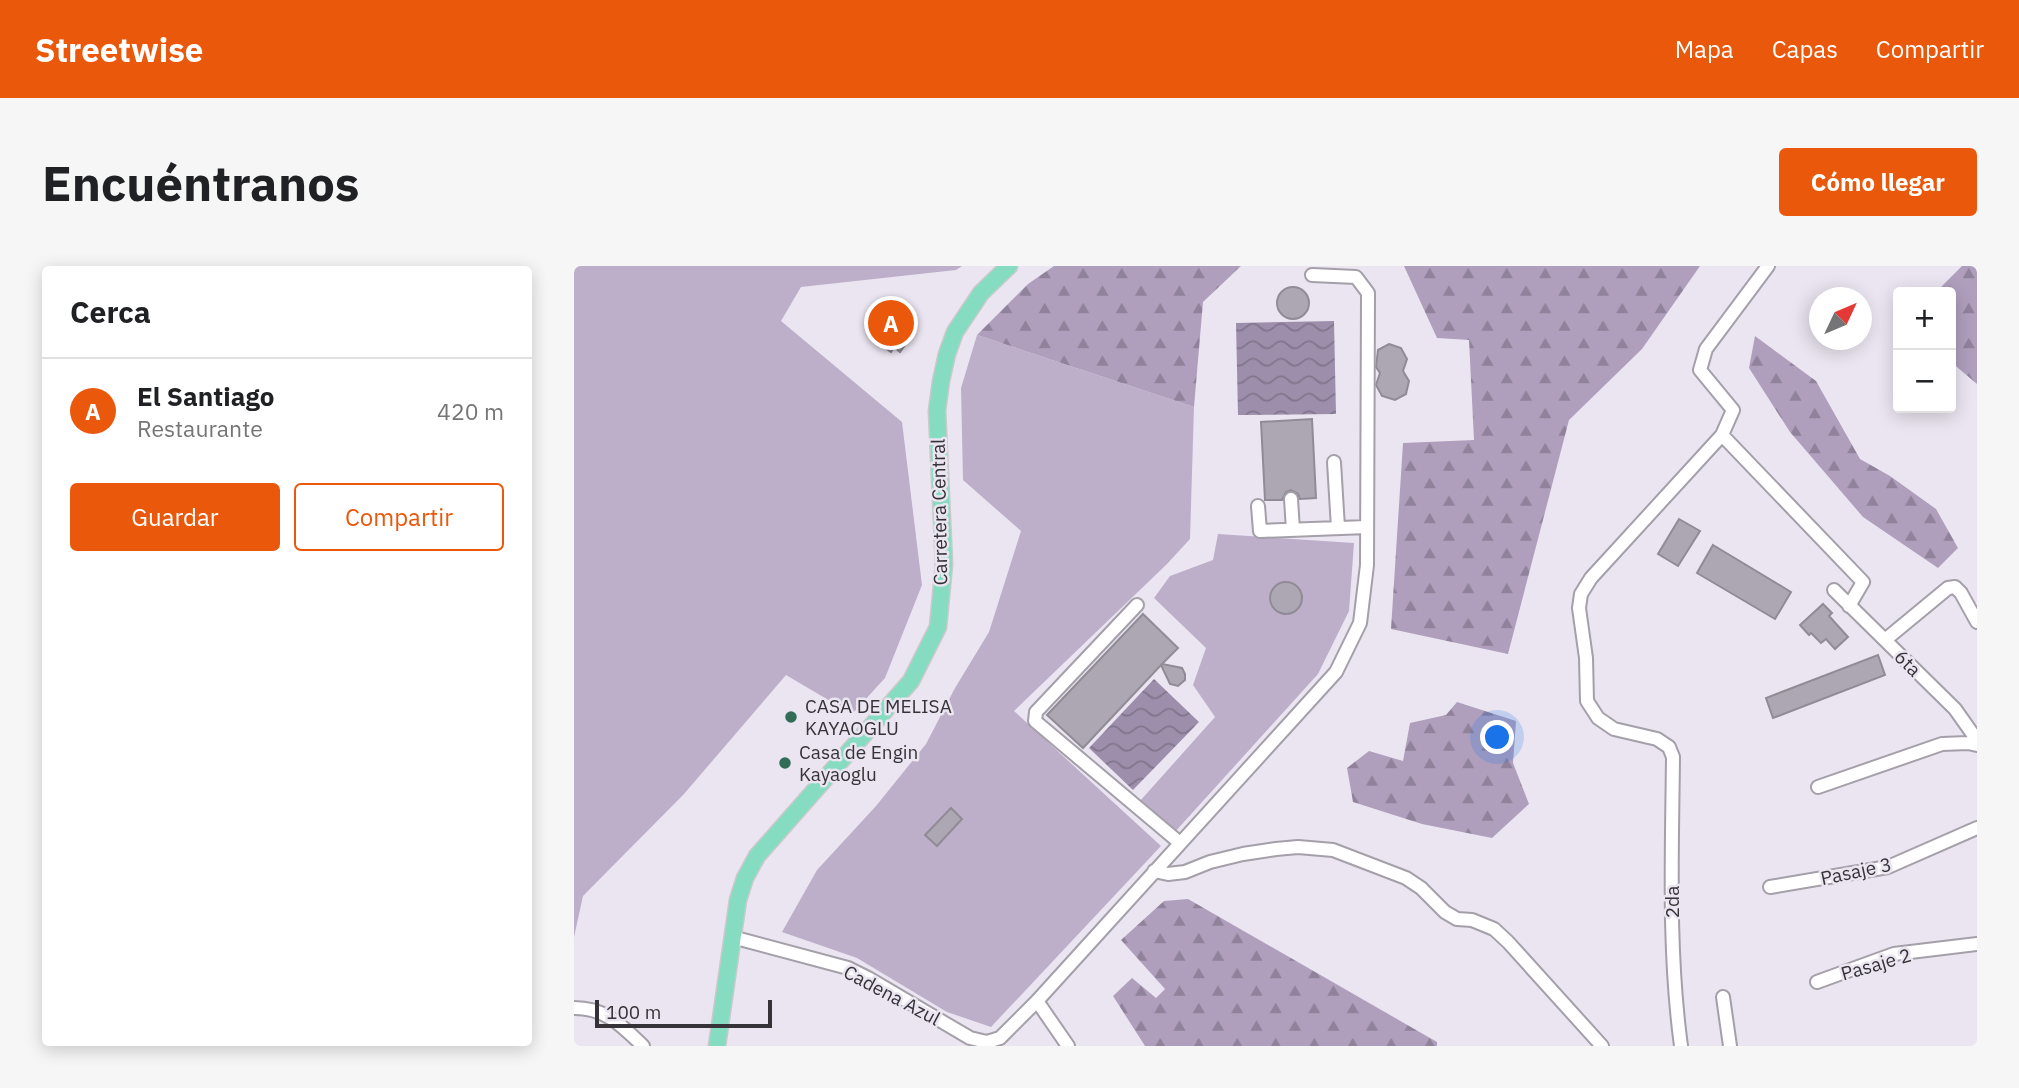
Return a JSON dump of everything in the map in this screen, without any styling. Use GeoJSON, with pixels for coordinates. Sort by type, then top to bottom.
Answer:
{"type":"FeatureCollection","features":[{"type":"Feature","properties":{"kind":"main road","name":"Carretera Central"},"geometry":{"type":"LineString","coordinates":[[716,1046],[738,900],[745,878],[757,856],[911,681],[938,627],[944,564],[937,411],[941,381],[955,332],[981,293],[1009,266]]}},
{"type":"Feature","properties":{"kind":"street"},"geometry":{"type":"LineString","coordinates":[[1768,266],[1706,349],[1700,370],[1733,410],[1722,435],[1863,583],[1849,606]]}},
{"type":"Feature","properties":{"kind":"street","name":"Cadena Azul"},"geometry":{"type":"LineString","coordinates":[[732,937],[848,968],[970,1038],[986,1042],[1000,1038],[1037,1001],[1336,672],[1360,623],[1367,565],[1368,293],[1356,277],[1312,275]]}},
{"type":"Feature","properties":{"kind":"street","name":"2da"},"geometry":{"type":"LineString","coordinates":[[1681,1046],[1674,996],[1671,921],[1673,757],[1669,747],[1657,739],[1614,729],[1598,718],[1587,701],[1586,658],[1579,608],[1581,594],[1591,578],[1722,435]]}},
{"type":"Feature","properties":{"kind":"street"},"geometry":{"type":"LineString","coordinates":[[1334,462],[1338,528]]}},
{"type":"Feature","properties":{"kind":"street"},"geometry":{"type":"LineString","coordinates":[[1291,499],[1293,530]]}},
{"type":"Feature","properties":{"kind":"street"},"geometry":{"type":"LineString","coordinates":[[1258,506],[1260,531],[1367,527]]}},
{"type":"Feature","properties":{"kind":"street"},"geometry":{"type":"LineString","coordinates":[[1885,640],[1948,589],[1955,587],[1977,622]]}},
{"type":"Feature","properties":{"kind":"street","name":"6ta"},"geometry":{"type":"LineString","coordinates":[[1834,590],[1955,709],[1977,743]]}},
{"type":"Feature","properties":{"kind":"street"},"geometry":{"type":"LineString","coordinates":[[1137,605],[1035,712],[1035,721],[1180,843]]}},
{"type":"Feature","properties":{"kind":"street"},"geometry":{"type":"LineString","coordinates":[[1818,787],[1942,744],[1977,743]]}},
{"type":"Feature","properties":{"kind":"street","name":"Pasaje 3"},"geometry":{"type":"LineString","coordinates":[[1770,887],[1888,867],[1977,828]]}},
{"type":"Feature","properties":{"kind":"street"},"geometry":{"type":"LineString","coordinates":[[1154,871],[1168,874],[1185,872],[1210,862],[1243,854],[1298,847],[1333,850],[1406,878],[1421,888],[1444,912],[1457,919],[1472,920],[1494,929],[1602,1046]]}},
{"type":"Feature","properties":{"kind":"street","name":"Pasaje 2"},"geometry":{"type":"LineString","coordinates":[[1817,982],[1894,954],[1977,944]]}},
{"type":"Feature","properties":{"kind":"street"},"geometry":{"type":"LineString","coordinates":[[1723,997],[1730,1046]]}},
{"type":"Feature","properties":{"kind":"street"},"geometry":{"type":"LineString","coordinates":[[1037,1001],[1068,1046]]}},
{"type":"Feature","properties":{"kind":"street"},"geometry":{"type":"LineString","coordinates":[[574,1009],[602,1013],[643,1046]]}},
{"type":"Feature","properties":{"kind":"shaded area"},"geometry":{"type":"Polygon","coordinates":[[[574,266],[962,266],[956,270],[801,287],[781,321],[902,422],[922,585],[885,678],[852,714],[786,675],[684,794],[583,896],[574,937],[574,266]]]}},
{"type":"Feature","properties":{"kind":"shaded area"},"geometry":{"type":"Polygon","coordinates":[[[977,335],[1194,407],[1190,539],[1014,711],[1161,846],[991,1027],[947,1012],[857,958],[782,932],[817,870],[876,806],[926,744],[955,688],[989,632],[1021,531],[963,480],[961,388],[977,335]]]}},
{"type":"Feature","properties":{"kind":"shaded area"},"geometry":{"type":"Polygon","coordinates":[[[1218,534],[1354,543],[1349,611],[1318,674],[1174,833],[1140,801],[1215,717],[1193,685],[1206,648],[1154,598],[1170,576],[1213,560],[1218,534]]]}},
{"type":"Feature","properties":{"kind":"green space"},"geometry":{"type":"Polygon","coordinates":[[[1054,266],[1241,266],[1203,302],[1194,407],[977,335],[1028,284],[1054,266]]]}},
{"type":"Feature","properties":{"kind":"green space"},"geometry":{"type":"Polygon","coordinates":[[[1404,266],[1700,266],[1642,349],[1569,420],[1508,654],[1391,629],[1403,443],[1474,440],[1469,340],[1437,338],[1404,266]]]}},
{"type":"Feature","properties":{"kind":"green space"},"geometry":{"type":"Polygon","coordinates":[[[1962,266],[1977,266],[1977,384],[1956,366],[1956,287],[1941,287],[1962,266]]]}},
{"type":"Feature","properties":{"kind":"green space"},"geometry":{"type":"Polygon","coordinates":[[[1755,336],[1816,381],[1860,459],[1890,476],[1936,509],[1958,548],[1938,568],[1863,517],[1790,432],[1749,368],[1755,336]]]}},
{"type":"Feature","properties":{"kind":"green space"},"geometry":{"type":"Polygon","coordinates":[[[1457,702],[1516,721],[1513,763],[1529,804],[1492,838],[1422,824],[1353,802],[1347,768],[1369,751],[1403,761],[1410,723],[1446,715],[1457,702]]]}},
{"type":"Feature","properties":{"kind":"green space"},"geometry":{"type":"Polygon","coordinates":[[[1188,899],[1437,1042],[1437,1046],[1145,1046],[1113,996],[1132,978],[1156,998],[1165,989],[1121,940],[1164,901],[1188,899]]]}},
{"type":"Feature","properties":{"kind":"water"},"geometry":{"type":"Polygon","coordinates":[[[1334,321],[1336,414],[1238,415],[1236,323],[1334,321]]]}},
{"type":"Feature","properties":{"kind":"water"},"geometry":{"type":"Polygon","coordinates":[[[1154,679],[1199,722],[1133,790],[1089,748],[1154,679]]]}},
{"type":"Feature","properties":{"kind":"building"},"geometry":{"type":"Polygon","coordinates":[[[1293,287],[1304,292],[1309,303],[1304,314],[1293,319],[1282,314],[1277,303],[1282,292],[1293,287]]]}},
{"type":"Feature","properties":{"kind":"building"},"geometry":{"type":"Polygon","coordinates":[[[888,313],[914,332],[900,352],[894,347],[891,352],[870,337],[888,313]]]}},
{"type":"Feature","properties":{"kind":"building"},"geometry":{"type":"Polygon","coordinates":[[[1389,344],[1401,348],[1407,359],[1403,371],[1409,381],[1406,394],[1395,400],[1382,396],[1376,385],[1380,373],[1376,367],[1378,350],[1389,344]]]}},
{"type":"Feature","properties":{"kind":"building"},"geometry":{"type":"Polygon","coordinates":[[[1312,419],[1316,498],[1300,499],[1298,494],[1291,490],[1286,492],[1282,500],[1265,500],[1261,422],[1312,419]]]}},
{"type":"Feature","properties":{"kind":"building"},"geometry":{"type":"Polygon","coordinates":[[[1679,519],[1700,531],[1678,566],[1658,554],[1679,519]]]}},
{"type":"Feature","properties":{"kind":"building"},"geometry":{"type":"Polygon","coordinates":[[[1713,545],[1791,592],[1775,619],[1697,573],[1713,545]]]}},
{"type":"Feature","properties":{"kind":"building"},"geometry":{"type":"Polygon","coordinates":[[[1286,582],[1297,587],[1302,598],[1297,609],[1286,614],[1275,609],[1270,598],[1275,587],[1286,582]]]}},
{"type":"Feature","properties":{"kind":"building"},"geometry":{"type":"Polygon","coordinates":[[[1823,604],[1832,613],[1829,616],[1848,637],[1835,649],[1826,639],[1821,643],[1811,633],[1809,635],[1800,625],[1823,604]]]}},
{"type":"Feature","properties":{"kind":"building"},"geometry":{"type":"Polygon","coordinates":[[[1143,614],[1178,648],[1162,664],[1182,668],[1185,680],[1178,686],[1170,684],[1161,665],[1083,748],[1047,715],[1143,614]]]}},
{"type":"Feature","properties":{"kind":"building"},"geometry":{"type":"Polygon","coordinates":[[[1878,655],[1885,675],[1773,718],[1766,698],[1878,655]]]}},
{"type":"Feature","properties":{"kind":"building"},"geometry":{"type":"Polygon","coordinates":[[[951,808],[962,819],[937,846],[925,835],[951,808]]]}},
{"type":"Feature","properties":{"kind":"place","name":"El Santiago"},"geometry":{"type":"Point","coordinates":[891,323]}},
{"type":"Feature","properties":{"kind":"place","name":"CASA DE MELISA KAYAOGLU"},"geometry":{"type":"Point","coordinates":[791,717]}},
{"type":"Feature","properties":{"kind":"place","name":"Casa de Engin Kayaoglu"},"geometry":{"type":"Point","coordinates":[785,763]}}]}
